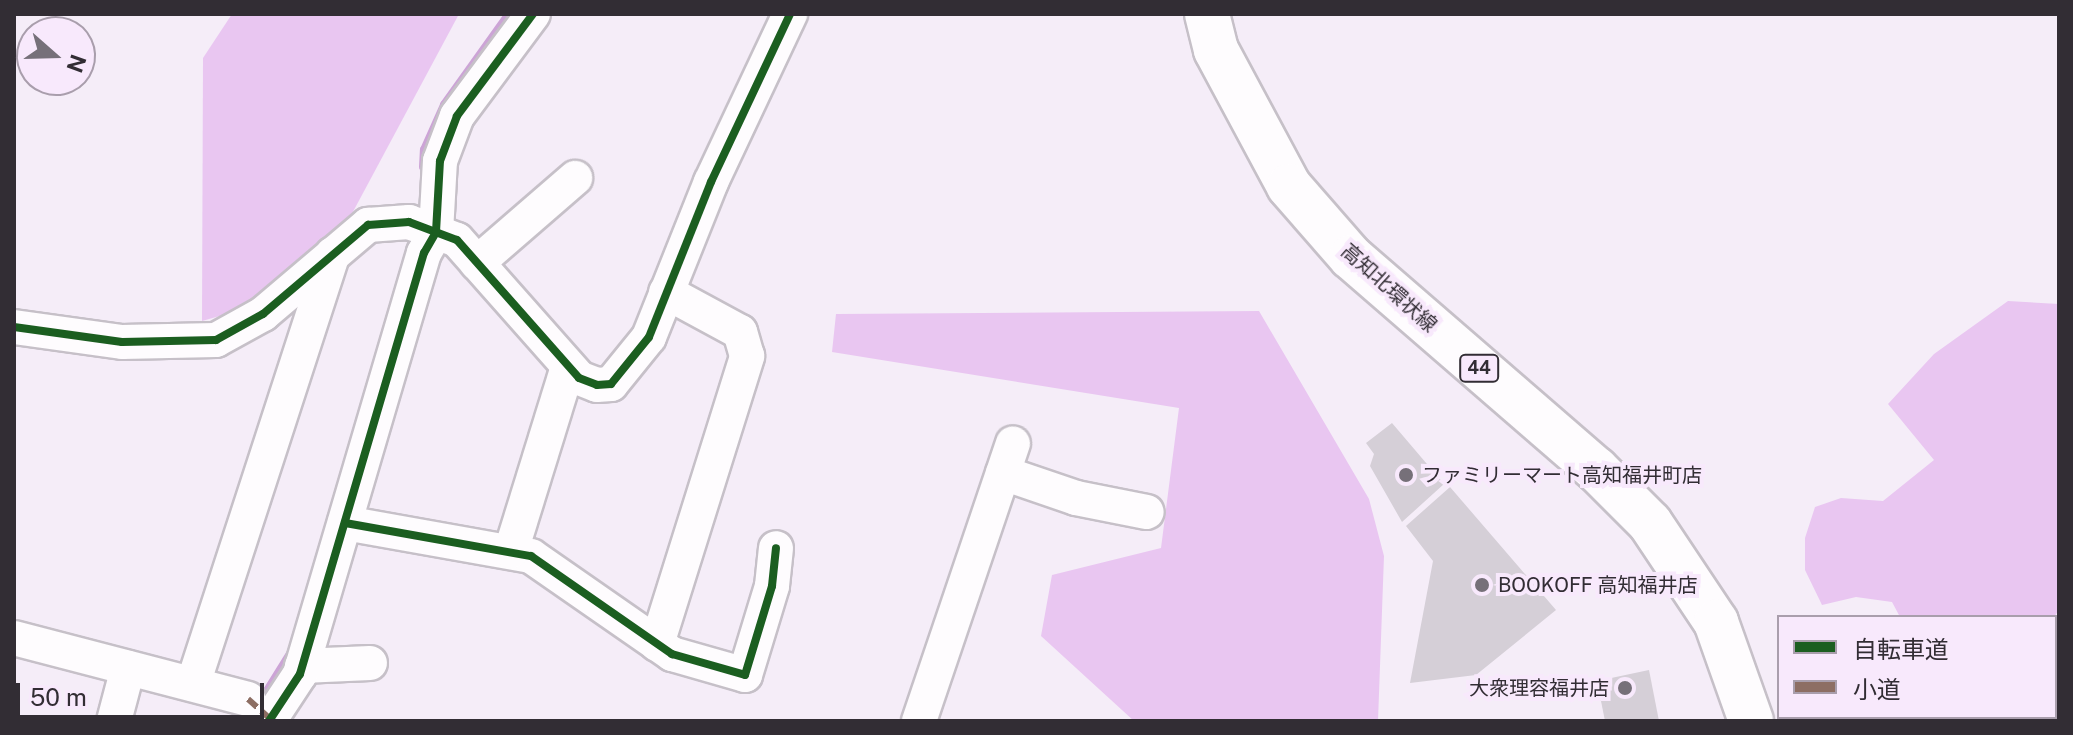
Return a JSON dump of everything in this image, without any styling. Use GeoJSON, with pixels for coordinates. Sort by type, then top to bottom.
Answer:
{"type":"FeatureCollection","features":[{"type":"Feature","properties":{"kind":"main road","name":"高知北環状線"},"geometry":{"type":"LineString","coordinates":[[1207,14],[1216,50],[1289,186],[1330,233],[1650,523],[1716,622],[1751,721]]}},
{"type":"Feature","properties":{"kind":"street"},"geometry":{"type":"LineString","coordinates":[[14,638],[193,684],[259,710],[302,666],[424,253],[436,232],[440,161],[457,116],[533,14]]}},
{"type":"Feature","properties":{"kind":"street"},"geometry":{"type":"LineString","coordinates":[[14,327],[122,342],[216,340],[263,314],[368,225],[409,222],[457,240],[568,367],[588,382],[611,384],[649,337],[711,182],[790,14]]}},
{"type":"Feature","properties":{"kind":"street"},"geometry":{"type":"LineString","coordinates":[[477,263],[575,178]]}},
{"type":"Feature","properties":{"kind":"street"},"geometry":{"type":"LineString","coordinates":[[193,684],[333,254]]}},
{"type":"Feature","properties":{"kind":"street"},"geometry":{"type":"LineString","coordinates":[[657,644],[747,356],[740,332],[666,292]]}},
{"type":"Feature","properties":{"kind":"street"},"geometry":{"type":"LineString","coordinates":[[511,551],[568,367]]}},
{"type":"Feature","properties":{"kind":"street"},"geometry":{"type":"LineString","coordinates":[[919,721],[1008,458],[1049,490],[1147,512]]}},
{"type":"Feature","properties":{"kind":"street"},"geometry":{"type":"LineString","coordinates":[[345,523],[531,556],[657,644],[745,675],[772,586],[776,548]]}},
{"type":"Feature","properties":{"kind":"street"},"geometry":{"type":"LineString","coordinates":[[302,666],[370,663]]}},
{"type":"Feature","properties":{"kind":"street"},"geometry":{"type":"LineString","coordinates":[[114,721],[128,668]]}},
{"type":"Feature","properties":{"kind":"shaded area"},"geometry":{"type":"Polygon","coordinates":[[[232,14],[459,14],[340,236],[259,305],[202,321],[203,58],[232,14]]]}},
{"type":"Feature","properties":{"kind":"shaded area"},"geometry":{"type":"Polygon","coordinates":[[[2008,301],[2059,304],[2059,610],[2055,615],[1899,615],[1892,602],[1856,597],[1822,605],[1805,570],[1805,538],[1815,507],[1841,498],[1883,501],[1934,460],[1888,404],[1934,354],[2008,301]]]}},
{"type":"Feature","properties":{"kind":"shaded area"},"geometry":{"type":"Polygon","coordinates":[[[1259,311],[1369,499],[1384,556],[1378,721],[1134,721],[1041,636],[1052,575],[1161,548],[1179,408],[832,352],[836,314],[1259,311]]]}},
{"type":"Feature","properties":{"kind":"building","name":"ファミリーマート高知福井町店"},"geometry":{"type":"Polygon","coordinates":[[[1392,423],[1444,484],[1402,522],[1370,466],[1374,454],[1366,443],[1392,423]]]}},
{"type":"Feature","properties":{"kind":"building","name":"BOOKOFF 高知福井店"},"geometry":{"type":"Polygon","coordinates":[[[1450,487],[1556,610],[1476,675],[1410,683],[1433,561],[1406,526],[1450,487]]]}},
{"type":"Feature","properties":{"kind":"building","name":"大衆理容福井店"},"geometry":{"type":"Polygon","coordinates":[[[1649,670],[1659,721],[1605,721],[1597,681],[1649,670]]]}},
{"type":"Feature","properties":{"kind":"waterway"},"geometry":{"type":"LineString","coordinates":[[424,167],[425,150],[445,105],[510,14]]}},
{"type":"Feature","properties":{"kind":"waterway"},"geometry":{"type":"LineString","coordinates":[[263,699],[291,654]]}},
{"type":"Feature","properties":{"kind":"waterway"},"geometry":{"type":"LineString","coordinates":[[245,721],[248,717]]}},
{"type":"Feature","properties":{"kind":"marked path"},"geometry":{"type":"LineString","coordinates":[[248,699],[270,719]]}},
{"type":"Feature","properties":{"kind":"cycle path"},"geometry":{"type":"LineString","coordinates":[[269,721],[300,674],[424,253],[436,232],[440,161],[457,116],[533,14]]}},
{"type":"Feature","properties":{"kind":"cycle path"},"geometry":{"type":"LineString","coordinates":[[14,327],[122,342],[216,340],[263,314],[368,225],[409,222],[457,240],[579,378],[597,385],[611,384],[649,337],[711,182],[790,14]]}},
{"type":"Feature","properties":{"kind":"cycle path"},"geometry":{"type":"LineString","coordinates":[[345,523],[531,556],[672,654],[745,675],[772,586],[776,548]]}},
{"type":"Feature","properties":{"kind":"place","name":"ファミリーマート高知福井町店"},"geometry":{"type":"Point","coordinates":[1406,475]}},
{"type":"Feature","properties":{"kind":"place","name":"BOOKOFF 高知福井店"},"geometry":{"type":"Point","coordinates":[1482,585]}},
{"type":"Feature","properties":{"kind":"place","name":"大衆理容福井店"},"geometry":{"type":"Point","coordinates":[1625,688]}}]}
